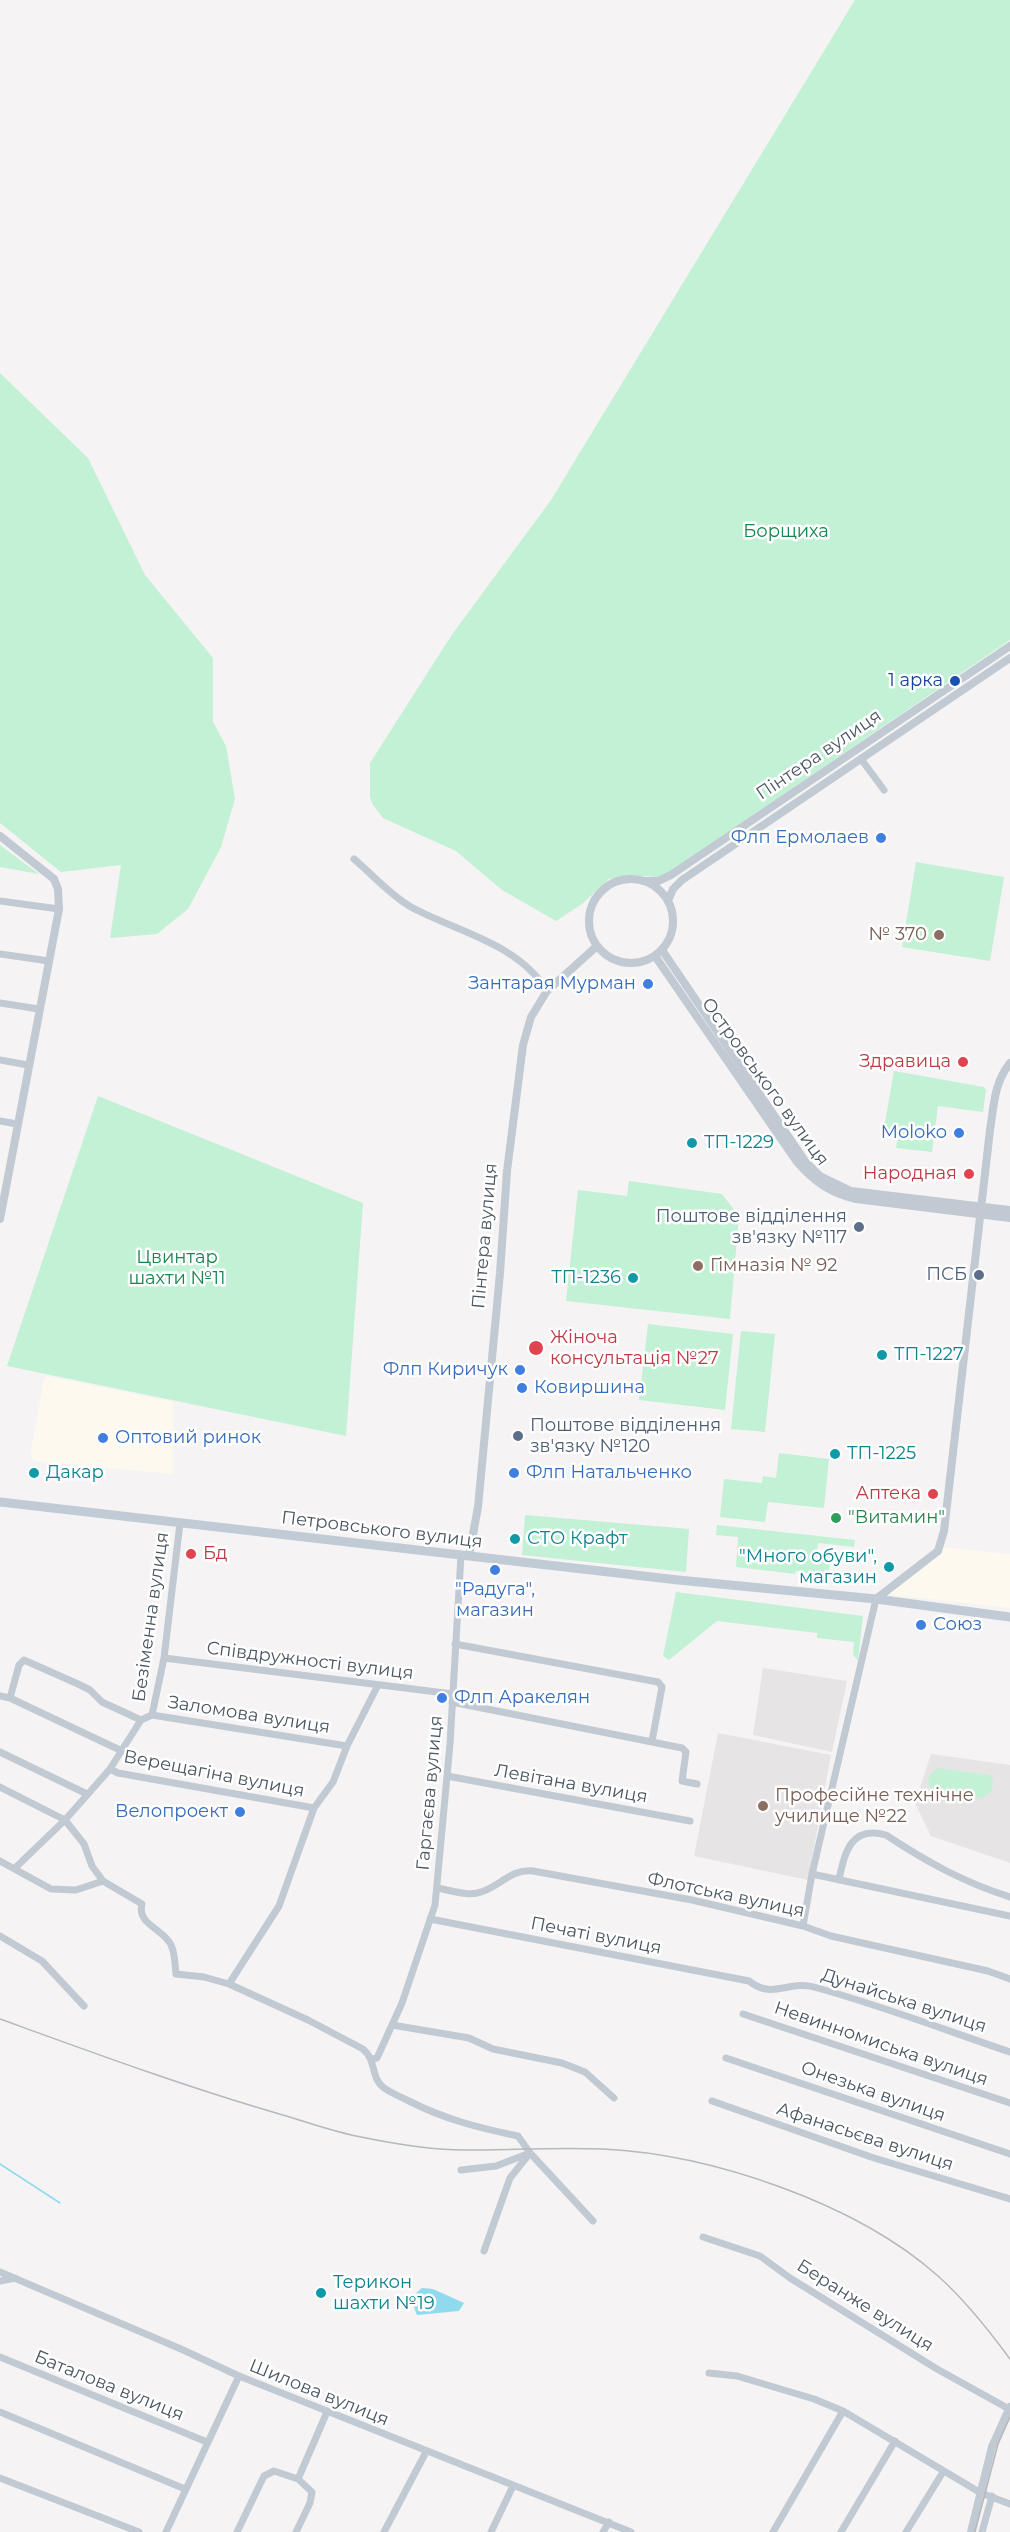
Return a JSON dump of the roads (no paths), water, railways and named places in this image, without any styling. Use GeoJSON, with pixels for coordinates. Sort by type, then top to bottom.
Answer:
{"type":"FeatureCollection","features":[{"type":"Feature","properties":{"kind":"main road","name":"Петровського вулиця"},"geometry":{"type":"LineString","coordinates":[[0,1502],[678,1580],[876,1599],[1010,1617]]}},
{"type":"Feature","properties":{"kind":"street","name":"Пінтера вулиця"},"geometry":{"type":"LineString","coordinates":[[643,881],[658,881],[671,875],[1010,646]]}},
{"type":"Feature","properties":{"kind":"street","name":"Пінтера вулиця"},"geometry":{"type":"LineString","coordinates":[[668,901],[673,889],[682,880],[1010,658]]}},
{"type":"Feature","properties":{"kind":"street"},"geometry":{"type":"LineString","coordinates":[[906,717],[911,725]]}},
{"type":"Feature","properties":{"kind":"street"},"geometry":{"type":"LineString","coordinates":[[861,759],[884,790]]}},
{"type":"Feature","properties":{"kind":"street"},"geometry":{"type":"LineString","coordinates":[[0,836],[54,879],[58,888],[59,909],[17,1124],[4,1174],[0,1219]]}},
{"type":"Feature","properties":{"kind":"street"},"geometry":{"type":"LineString","coordinates":[[354,859],[409,906],[487,939],[536,973],[547,991]]}},
{"type":"Feature","properties":{"kind":"street"},"geometry":{"type":"LineString","coordinates":[[643,881],[660,892],[668,901],[673,924],[668,942],[659,953],[640,962],[626,963],[612,959],[597,946],[589,924],[590,914],[596,898],[616,882],[643,881]]}},
{"type":"Feature","properties":{"kind":"street"},"geometry":{"type":"LineString","coordinates":[[0,901],[59,909]]}},
{"type":"Feature","properties":{"kind":"street","name":"Пінтера вулиця"},"geometry":{"type":"LineString","coordinates":[[465,1556],[478,1507],[507,1171],[522,1057],[531,1017],[547,991],[597,946]]}},
{"type":"Feature","properties":{"kind":"street","name":"Островського вулиця"},"geometry":{"type":"LineString","coordinates":[[659,953],[777,1126],[814,1171],[838,1186],[1010,1218]]}},
{"type":"Feature","properties":{"kind":"street"},"geometry":{"type":"LineString","coordinates":[[0,954],[49,961]]}},
{"type":"Feature","properties":{"kind":"street"},"geometry":{"type":"LineString","coordinates":[[0,1003],[39,1009]]}},
{"type":"Feature","properties":{"kind":"street"},"geometry":{"type":"LineString","coordinates":[[0,1060],[28,1065]]}},
{"type":"Feature","properties":{"kind":"street"},"geometry":{"type":"LineString","coordinates":[[803,1926],[812,1874],[876,1599],[941,1547],[996,1088],[1010,1063]]}},
{"type":"Feature","properties":{"kind":"street"},"geometry":{"type":"LineString","coordinates":[[0,1121],[17,1124]]}},
{"type":"Feature","properties":{"kind":"street","name":"Островського вулиця"},"geometry":{"type":"LineString","coordinates":[[981,1211],[1010,1210]]}},
{"type":"Feature","properties":{"kind":"street","name":"Безіменна вулиця"},"geometry":{"type":"LineString","coordinates":[[152,1715],[164,1658],[180,1523]]}},
{"type":"Feature","properties":{"kind":"street","name":"Гаргаєва вулиця"},"geometry":{"type":"LineString","coordinates":[[372,2059],[376,2058],[382,2049],[402,2003],[430,1919],[437,1888],[453,1698],[455,1644],[465,1556]]}},
{"type":"Feature","properties":{"kind":"street"},"geometry":{"type":"LineString","coordinates":[[455,1644],[658,1682],[662,1687],[652,1741]]}},
{"type":"Feature","properties":{"kind":"street","name":"Співдружності вулиця"},"geometry":{"type":"LineString","coordinates":[[164,1658],[378,1685],[453,1698],[652,1741],[685,1749],[682,1780],[697,1784]]}},
{"type":"Feature","properties":{"kind":"street","name":"Заломова вулиця"},"geometry":{"type":"LineString","coordinates":[[10,1698],[19,1665],[24,1660],[90,1690],[102,1702],[141,1720],[152,1715],[347,1746]]}},
{"type":"Feature","properties":{"kind":"street"},"geometry":{"type":"LineString","coordinates":[[230,1984],[279,1906],[314,1809],[333,1782],[347,1746],[378,1685]]}},
{"type":"Feature","properties":{"kind":"street","name":"Верещагіна вулиця"},"geometry":{"type":"LineString","coordinates":[[0,1696],[10,1698],[122,1752]]}},
{"type":"Feature","properties":{"kind":"street","name":"Безіменна вулиця"},"geometry":{"type":"LineString","coordinates":[[15,1868],[65,1820],[110,1769],[141,1720]]}},
{"type":"Feature","properties":{"kind":"street"},"geometry":{"type":"LineString","coordinates":[[0,1752],[87,1794]]}},
{"type":"Feature","properties":{"kind":"street","name":"Верещагіна вулиця"},"geometry":{"type":"LineString","coordinates":[[110,1769],[118,1773],[314,1809]]}},
{"type":"Feature","properties":{"kind":"street","name":"Левітана вулиця"},"geometry":{"type":"LineString","coordinates":[[447,1776],[690,1821]]}},
{"type":"Feature","properties":{"kind":"street"},"geometry":{"type":"LineString","coordinates":[[0,1787],[65,1820],[84,1844],[92,1866],[103,1881],[142,1904],[142,1915],[171,1944],[176,1974],[204,1977],[230,1984],[308,2020],[363,2049],[372,2059],[375,2076],[383,2087],[436,2115],[469,2126],[518,2136],[530,2153],[593,2221]]}},
{"type":"Feature","properties":{"kind":"street"},"geometry":{"type":"LineString","coordinates":[[838,1880],[844,1855],[850,1845],[861,1835],[876,1832],[886,1834],[960,1879],[1010,1898]]}},
{"type":"Feature","properties":{"kind":"street"},"geometry":{"type":"LineString","coordinates":[[0,1860],[51,1889],[76,1890],[103,1881]]}},
{"type":"Feature","properties":{"kind":"street","name":"Флотська вулиця"},"geometry":{"type":"LineString","coordinates":[[437,1888],[473,1894],[481,1893],[510,1875],[526,1870],[692,1900],[803,1926],[831,1936],[1010,1978]]}},
{"type":"Feature","properties":{"kind":"street"},"geometry":{"type":"LineString","coordinates":[[812,1874],[1010,1916]]}},
{"type":"Feature","properties":{"kind":"street","name":"Печаті вулиця"},"geometry":{"type":"LineString","coordinates":[[430,1919],[749,1980],[753,1986]]}},
{"type":"Feature","properties":{"kind":"street"},"geometry":{"type":"LineString","coordinates":[[0,1936],[42,1961],[84,2006]]}},
{"type":"Feature","properties":{"kind":"street","name":"Дунайська вулиця"},"geometry":{"type":"LineString","coordinates":[[753,1986],[778,1990],[811,1986],[1010,2052]]}},
{"type":"Feature","properties":{"kind":"street","name":"Невинномиська вулиця"},"geometry":{"type":"LineString","coordinates":[[743,2014],[1010,2103]]}},
{"type":"Feature","properties":{"kind":"street"},"geometry":{"type":"LineString","coordinates":[[392,2025],[469,2038],[493,2049],[562,2063],[585,2072],[614,2098]]}},
{"type":"Feature","properties":{"kind":"street","name":"Онезька вулиця"},"geometry":{"type":"LineString","coordinates":[[726,2058],[1010,2154]]}},
{"type":"Feature","properties":{"kind":"street","name":"Афанасьєва вулиця"},"geometry":{"type":"LineString","coordinates":[[712,2101],[874,2158],[1010,2199]]}},
{"type":"Feature","properties":{"kind":"street"},"geometry":{"type":"LineString","coordinates":[[461,2170],[496,2166],[530,2153]]}},
{"type":"Feature","properties":{"kind":"street"},"geometry":{"type":"LineString","coordinates":[[484,2251],[510,2178],[530,2153]]}},
{"type":"Feature","properties":{"kind":"street","name":"Беранже вулиця"},"geometry":{"type":"LineString","coordinates":[[703,2237],[760,2256],[790,2278],[937,2369],[1009,2408]]}},
{"type":"Feature","properties":{"kind":"street","name":"Шилова вулиця"},"geometry":{"type":"LineString","coordinates":[[0,2272],[182,2349],[239,2376],[631,2532]]}},
{"type":"Feature","properties":{"kind":"street"},"geometry":{"type":"LineString","coordinates":[[0,2282],[15,2278]]}},
{"type":"Feature","properties":{"kind":"street","name":"Баталова вулиця"},"geometry":{"type":"LineString","coordinates":[[0,2357],[207,2442]]}},
{"type":"Feature","properties":{"kind":"street"},"geometry":{"type":"LineString","coordinates":[[709,2373],[737,2376],[814,2399],[843,2411],[981,2493],[1010,2504]]}},
{"type":"Feature","properties":{"kind":"street"},"geometry":{"type":"LineString","coordinates":[[166,2532],[239,2376]]}},
{"type":"Feature","properties":{"kind":"street"},"geometry":{"type":"LineString","coordinates":[[971,2532],[992,2446],[1009,2408]]}},
{"type":"Feature","properties":{"kind":"street"},"geometry":{"type":"LineString","coordinates":[[773,2532],[843,2411]]}},
{"type":"Feature","properties":{"kind":"street"},"geometry":{"type":"LineString","coordinates":[[0,2412],[185,2489]]}},
{"type":"Feature","properties":{"kind":"street"},"geometry":{"type":"LineString","coordinates":[[298,2479],[327,2412]]}},
{"type":"Feature","properties":{"kind":"street"},"geometry":{"type":"LineString","coordinates":[[841,2532],[895,2441]]}},
{"type":"Feature","properties":{"kind":"street"},"geometry":{"type":"LineString","coordinates":[[384,2532],[426,2452]]}},
{"type":"Feature","properties":{"kind":"street"},"geometry":{"type":"LineString","coordinates":[[237,2532],[264,2476],[274,2471],[298,2479],[312,2492],[310,2503],[296,2532]]}},
{"type":"Feature","properties":{"kind":"street"},"geometry":{"type":"LineString","coordinates":[[906,2532],[944,2472]]}},
{"type":"Feature","properties":{"kind":"street"},"geometry":{"type":"LineString","coordinates":[[0,2478],[139,2532]]}},
{"type":"Feature","properties":{"kind":"street"},"geometry":{"type":"LineString","coordinates":[[491,2532],[513,2486]]}},
{"type":"Feature","properties":{"kind":"street"},"geometry":{"type":"LineString","coordinates":[[982,2532],[992,2496]]}},
{"type":"Feature","properties":{"kind":"street"},"geometry":{"type":"LineString","coordinates":[[603,2532],[609,2522]]}},
{"type":"Feature","properties":{"kind":"water"},"geometry":{"type":"Polygon","coordinates":[[[422,2288],[433,2289],[464,2303],[459,2311],[417,2315],[414,2300],[422,2288]]]}},
{"type":"Feature","properties":{"kind":"waterway"},"geometry":{"type":"LineString","coordinates":[[0,2164],[60,2203]]}},
{"type":"Feature","properties":{"kind":"tram line"},"geometry":{"type":"LineString","coordinates":[[975,2532],[998,2444],[1010,2417]]}},
{"type":"Feature","properties":{"kind":"railway"},"geometry":{"type":"LineString","coordinates":[[0,2019],[206,2092],[350,2135],[439,2149],[586,2148],[645,2153],[735,2172],[780,2187],[866,2226],[904,2250],[958,2295],[1010,2359]]}},
{"type":"Feature","properties":{"kind":"place","name":"1 арка"},"geometry":{"type":"Point","coordinates":[955,681]}},
{"type":"Feature","properties":{"kind":"place","name":"Флп Ермолаев"},"geometry":{"type":"Point","coordinates":[881,838]}},
{"type":"Feature","properties":{"kind":"place","name":"№ 370"},"geometry":{"type":"Point","coordinates":[939,935]}},
{"type":"Feature","properties":{"kind":"place","name":"Зантарая Мурман"},"geometry":{"type":"Point","coordinates":[648,984]}},
{"type":"Feature","properties":{"kind":"place","name":"Здравица"},"geometry":{"type":"Point","coordinates":[963,1062]}},
{"type":"Feature","properties":{"kind":"place","name":"Moloko"},"geometry":{"type":"Point","coordinates":[959,1133]}},
{"type":"Feature","properties":{"kind":"place","name":"ТП-1229"},"geometry":{"type":"Point","coordinates":[692,1143]}},
{"type":"Feature","properties":{"kind":"place","name":"Народная"},"geometry":{"type":"Point","coordinates":[969,1174]}},
{"type":"Feature","properties":{"kind":"place","name":"Поштове відділення зв'язку №117"},"geometry":{"type":"Point","coordinates":[859,1227]}},
{"type":"Feature","properties":{"kind":"place","name":"Гімназія № 92"},"geometry":{"type":"Point","coordinates":[698,1266]}},
{"type":"Feature","properties":{"kind":"place","name":"ПСБ"},"geometry":{"type":"Point","coordinates":[979,1275]}},
{"type":"Feature","properties":{"kind":"place","name":"ТП-1236"},"geometry":{"type":"Point","coordinates":[633,1278]}},
{"type":"Feature","properties":{"kind":"place","name":"Жіноча консультація №27"},"geometry":{"type":"Point","coordinates":[536,1348]}},
{"type":"Feature","properties":{"kind":"place","name":"ТП-1227"},"geometry":{"type":"Point","coordinates":[882,1355]}},
{"type":"Feature","properties":{"kind":"place","name":"Флп Киричук"},"geometry":{"type":"Point","coordinates":[520,1370]}},
{"type":"Feature","properties":{"kind":"place","name":"Ковиршина"},"geometry":{"type":"Point","coordinates":[522,1388]}},
{"type":"Feature","properties":{"kind":"place","name":"Поштове відділення зв'язку №120"},"geometry":{"type":"Point","coordinates":[518,1436]}},
{"type":"Feature","properties":{"kind":"place","name":"Оптовий ринок"},"geometry":{"type":"Point","coordinates":[103,1438]}},
{"type":"Feature","properties":{"kind":"place","name":"ТП-1225"},"geometry":{"type":"Point","coordinates":[835,1454]}},
{"type":"Feature","properties":{"kind":"place","name":"Дакар"},"geometry":{"type":"Point","coordinates":[34,1473]}},
{"type":"Feature","properties":{"kind":"place","name":"Флп Натальченко"},"geometry":{"type":"Point","coordinates":[514,1473]}},
{"type":"Feature","properties":{"kind":"place","name":"Аптека"},"geometry":{"type":"Point","coordinates":[933,1494]}},
{"type":"Feature","properties":{"kind":"place","name":"\"Витамин\""},"geometry":{"type":"Point","coordinates":[836,1518]}},
{"type":"Feature","properties":{"kind":"place","name":"СТО Крафт"},"geometry":{"type":"Point","coordinates":[515,1539]}},
{"type":"Feature","properties":{"kind":"place","name":"Бд"},"geometry":{"type":"Point","coordinates":[191,1554]}},
{"type":"Feature","properties":{"kind":"place","name":"\"Много обуви\", магазин"},"geometry":{"type":"Point","coordinates":[889,1567]}},
{"type":"Feature","properties":{"kind":"place","name":"\"Радуга\", магазин"},"geometry":{"type":"Point","coordinates":[495,1570]}},
{"type":"Feature","properties":{"kind":"place","name":"Союз"},"geometry":{"type":"Point","coordinates":[921,1625]}},
{"type":"Feature","properties":{"kind":"place","name":"Флп Аракелян"},"geometry":{"type":"Point","coordinates":[442,1698]}},
{"type":"Feature","properties":{"kind":"place","name":"Професійне технічне училище №22"},"geometry":{"type":"Point","coordinates":[763,1806]}},
{"type":"Feature","properties":{"kind":"place","name":"Велопроект"},"geometry":{"type":"Point","coordinates":[240,1812]}},
{"type":"Feature","properties":{"kind":"place","name":"Терикон шахти №19"},"geometry":{"type":"Point","coordinates":[321,2293]}},
{"type":"Feature","properties":{"kind":"park label","name":"Борщиха"},"geometry":{"type":"Point","coordinates":[786,532]}},
{"type":"Feature","properties":{"kind":"park label","name":"Цвинтар шахти №11"},"geometry":{"type":"Point","coordinates":[177,1268]}}]}
